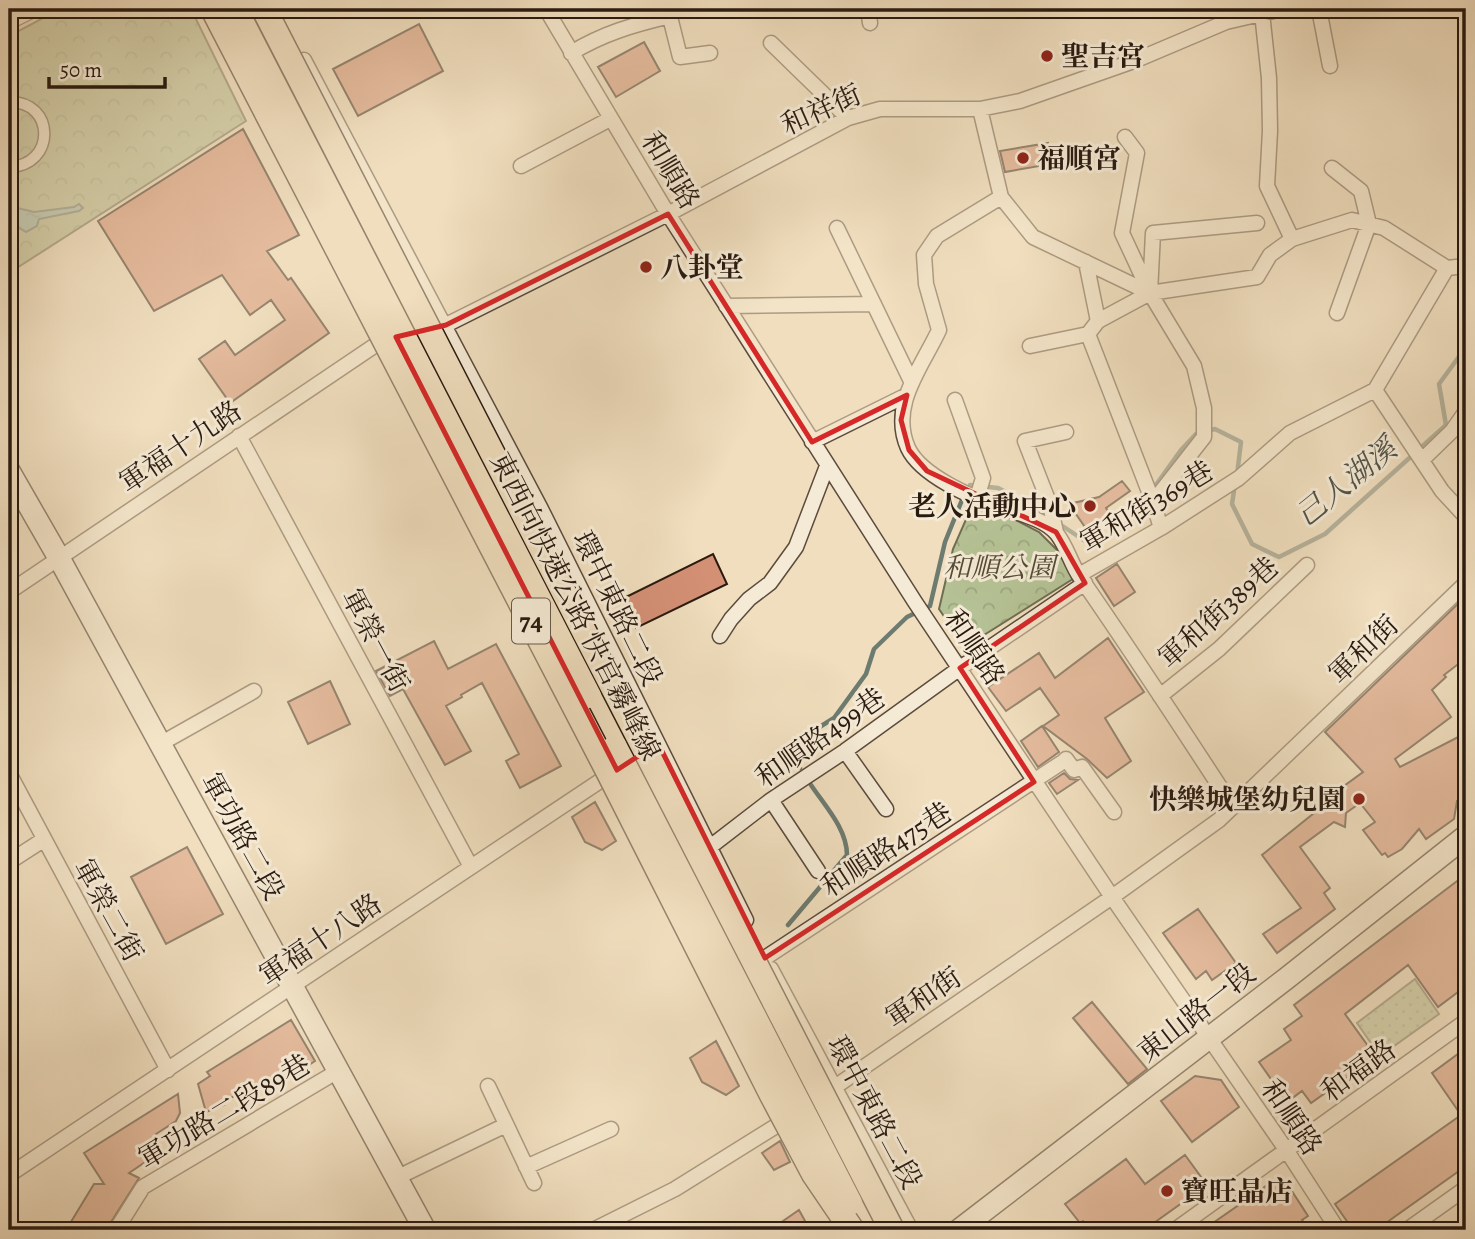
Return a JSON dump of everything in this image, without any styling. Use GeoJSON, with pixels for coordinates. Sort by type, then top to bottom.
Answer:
{"type":"FeatureCollection","features":[{"type":"Feature","properties":{"kind":"highway","name":"74"},"geometry":{"type":"LineString","coordinates":[[213,9],[603,760],[772,1095],[814,1174],[852,1230]]}},
{"type":"Feature","properties":{"kind":"highway","name":"東西向快速公路 快官霧峰線"},"geometry":{"type":"LineString","coordinates":[[235,9],[864,1230]]}},
{"type":"Feature","properties":{"kind":"highway","name":"東西向快速公路 快官霧峰線"},"geometry":{"type":"LineString","coordinates":[[264,9],[892,1230]]}},
{"type":"Feature","properties":{"kind":"main road","name":"軍功路二段"},"geometry":{"type":"LineString","coordinates":[[9,471],[425,1230]]}},
{"type":"Feature","properties":{"kind":"main road","name":"東山路一段"},"geometry":{"type":"LineString","coordinates":[[959,1230],[1209,1039],[1466,836]]}},
{"type":"Feature","properties":{"kind":"street"},"geometry":{"type":"LineString","coordinates":[[9,20],[31,9]]}},
{"type":"Feature","properties":{"kind":"street"},"geometry":{"type":"LineString","coordinates":[[223,9],[396,337],[791,1117],[852,1230]]}},
{"type":"Feature","properties":{"kind":"street","name":"環中東路二段"},"geometry":{"type":"LineString","coordinates":[[276,9],[446,325],[765,958],[911,1230]]}},
{"type":"Feature","properties":{"kind":"street","name":"和順路"},"geometry":{"type":"LineString","coordinates":[[546,9],[668,214],[915,602],[1338,1230]]}},
{"type":"Feature","properties":{"kind":"street","name":"和祥街"},"geometry":{"type":"LineString","coordinates":[[396,337],[446,325],[668,214],[848,118],[880,109],[979,108],[1020,101],[1134,61],[1226,22],[1282,9]]}},
{"type":"Feature","properties":{"kind":"street"},"geometry":{"type":"LineString","coordinates":[[1319,9],[1330,66]]}},
{"type":"Feature","properties":{"kind":"street"},"geometry":{"type":"LineString","coordinates":[[571,53],[596,38],[669,12],[680,57],[710,52]]}},
{"type":"Feature","properties":{"kind":"street"},"geometry":{"type":"LineString","coordinates":[[1262,13],[1269,79],[1267,186],[1292,239]]}},
{"type":"Feature","properties":{"kind":"street"},"geometry":{"type":"LineString","coordinates":[[771,43],[848,118]]}},
{"type":"Feature","properties":{"kind":"street"},"geometry":{"type":"LineString","coordinates":[[9,102],[25,104],[34,111],[43,125],[44,134],[42,148],[33,159],[21,166],[9,167]]}},
{"type":"Feature","properties":{"kind":"street"},"geometry":{"type":"LineString","coordinates":[[979,108],[1001,197],[1033,237],[1150,293]]}},
{"type":"Feature","properties":{"kind":"street"},"geometry":{"type":"LineString","coordinates":[[521,166],[610,119]]}},
{"type":"Feature","properties":{"kind":"street"},"geometry":{"type":"LineString","coordinates":[[1125,137],[1137,153],[1122,233],[1150,293],[1194,366],[1204,408],[1204,437],[1151,496]]}},
{"type":"Feature","properties":{"kind":"street"},"geometry":{"type":"LineString","coordinates":[[1332,168],[1361,191],[1369,224],[1337,313]]}},
{"type":"Feature","properties":{"kind":"street"},"geometry":{"type":"LineString","coordinates":[[1001,197],[937,236],[924,255],[926,284],[939,330],[909,388],[901,420],[909,450],[927,471],[977,497],[1055,528]]}},
{"type":"Feature","properties":{"kind":"street"},"geometry":{"type":"LineString","coordinates":[[1030,346],[1088,334],[1098,321],[1150,293],[1257,276],[1270,255],[1292,239],[1352,220],[1384,228],[1447,268],[1466,266]]}},
{"type":"Feature","properties":{"kind":"street"},"geometry":{"type":"LineString","coordinates":[[1150,293],[1153,233],[1257,223]]}},
{"type":"Feature","properties":{"kind":"street"},"geometry":{"type":"LineString","coordinates":[[837,228],[874,304],[909,388]]}},
{"type":"Feature","properties":{"kind":"street"},"geometry":{"type":"LineString","coordinates":[[1086,261],[1098,321]]}},
{"type":"Feature","properties":{"kind":"street"},"geometry":{"type":"LineString","coordinates":[[1447,268],[1376,390],[1442,491],[1466,517]]}},
{"type":"Feature","properties":{"kind":"street"},"geometry":{"type":"LineString","coordinates":[[726,306],[874,304]]}},
{"type":"Feature","properties":{"kind":"street"},"geometry":{"type":"LineString","coordinates":[[1088,334],[1161,528]]}},
{"type":"Feature","properties":{"kind":"street","name":"軍福十九路"},"geometry":{"type":"LineString","coordinates":[[9,592],[380,342],[396,337]]}},
{"type":"Feature","properties":{"kind":"street"},"geometry":{"type":"LineString","coordinates":[[812,442],[909,388]]}},
{"type":"Feature","properties":{"kind":"street","name":"軍和街369巷"},"geometry":{"type":"LineString","coordinates":[[960,668],[1082,579],[1239,478],[1290,433],[1376,390]]}},
{"type":"Feature","properties":{"kind":"street"},"geometry":{"type":"LineString","coordinates":[[955,400],[983,480],[977,497]]}},
{"type":"Feature","properties":{"kind":"street"},"geometry":{"type":"LineString","coordinates":[[1416,451],[1452,431],[1466,411]]}},
{"type":"Feature","properties":{"kind":"street"},"geometry":{"type":"LineString","coordinates":[[1066,432],[1025,441],[1050,505],[1055,528],[1082,579],[1233,807]]}},
{"type":"Feature","properties":{"kind":"street","name":"軍榮一街"},"geometry":{"type":"LineString","coordinates":[[239,436],[471,867]]}},
{"type":"Feature","properties":{"kind":"street"},"geometry":{"type":"LineString","coordinates":[[720,636],[749,599],[770,583],[796,547],[827,466]]}},
{"type":"Feature","properties":{"kind":"street","name":"軍和街389巷"},"geometry":{"type":"LineString","coordinates":[[1160,695],[1219,649],[1307,565]]}},
{"type":"Feature","properties":{"kind":"street","name":"軍和街"},"geometry":{"type":"LineString","coordinates":[[593,1230],[675,1189],[791,1117],[1112,897],[1219,820],[1466,583]]}},
{"type":"Feature","properties":{"kind":"street","name":"和順路499巷"},"geometry":{"type":"LineString","coordinates":[[709,847],[771,800],[845,751],[960,668]]}},
{"type":"Feature","properties":{"kind":"street"},"geometry":{"type":"LineString","coordinates":[[160,744],[254,691]]}},
{"type":"Feature","properties":{"kind":"street","name":"軍福十八路"},"geometry":{"type":"LineString","coordinates":[[9,1175],[658,743]]}},
{"type":"Feature","properties":{"kind":"street"},"geometry":{"type":"LineString","coordinates":[[845,751],[886,808]]}},
{"type":"Feature","properties":{"kind":"street","name":"和順路475巷"},"geometry":{"type":"LineString","coordinates":[[765,958],[1066,760],[1074,770],[1082,767],[1114,812]]}},
{"type":"Feature","properties":{"kind":"street","name":"軍榮二街"},"geometry":{"type":"LineString","coordinates":[[9,773],[168,1070]]}},
{"type":"Feature","properties":{"kind":"street"},"geometry":{"type":"LineString","coordinates":[[771,800],[818,871]]}},
{"type":"Feature","properties":{"kind":"street"},"geometry":{"type":"LineString","coordinates":[[9,862],[43,840]]}},
{"type":"Feature","properties":{"kind":"street","name":"和福路"},"geometry":{"type":"LineString","coordinates":[[1175,1230],[1466,1021]]}},
{"type":"Feature","properties":{"kind":"street","name":"軍功路二段89巷"},"geometry":{"type":"LineString","coordinates":[[116,1230],[143,1187],[338,1071]]}},
{"type":"Feature","properties":{"kind":"street"},"geometry":{"type":"LineString","coordinates":[[488,1086],[534,1183]]}},
{"type":"Feature","properties":{"kind":"street"},"geometry":{"type":"LineString","coordinates":[[396,1178],[506,1125]]}},
{"type":"Feature","properties":{"kind":"street"},"geometry":{"type":"LineString","coordinates":[[526,1167],[611,1129]]}},
{"type":"Feature","properties":{"kind":"street"},"geometry":{"type":"LineString","coordinates":[[1407,1230],[1466,1188]]}},
{"type":"Feature","properties":{"kind":"highlighted area"},"geometry":{"type":"Polygon","coordinates":[[[668,214],[812,442],[907,395],[901,420],[909,450],[927,471],[1056,532],[1085,583],[960,668],[1034,782],[765,958],[658,743],[617,770],[396,337],[446,325],[668,214]]]}},
{"type":"Feature","properties":{"kind":"green space"},"geometry":{"type":"Polygon","coordinates":[[[60,9],[191,9],[246,121],[9,273],[9,36],[60,9]]]}},
{"type":"Feature","properties":{"kind":"green space","name":"和順公園"},"geometry":{"type":"Polygon","coordinates":[[[975,499],[1039,532],[1058,551],[1076,577],[965,647],[939,609],[953,549],[975,499]]]}},
{"type":"Feature","properties":{"kind":"green space"},"geometry":{"type":"Polygon","coordinates":[[[1415,979],[1439,1014],[1380,1056],[1357,1023],[1415,979]]]}},
{"type":"Feature","properties":{"kind":"water"},"geometry":{"type":"Polygon","coordinates":[[[79,204],[83,208],[79,211],[39,219],[37,226],[26,232],[15,224],[9,209],[9,206],[34,212],[79,204]]]}},
{"type":"Feature","properties":{"kind":"building"},"geometry":{"type":"Polygon","coordinates":[[[419,24],[443,71],[358,116],[333,69],[419,24]]]}},
{"type":"Feature","properties":{"kind":"building"},"geometry":{"type":"Polygon","coordinates":[[[644,42],[660,71],[616,97],[598,67],[644,42]]]}},
{"type":"Feature","properties":{"kind":"building"},"geometry":{"type":"Polygon","coordinates":[[[243,129],[299,235],[267,251],[288,280],[291,278],[329,333],[230,403],[199,359],[225,341],[235,355],[285,320],[271,300],[250,315],[222,275],[154,311],[98,221],[243,129]]]}},
{"type":"Feature","properties":{"kind":"building","name":"福順宮"},"geometry":{"type":"Polygon","coordinates":[[[1048,143],[1051,164],[1005,172],[1000,151],[1048,143]]]}},
{"type":"Feature","properties":{"kind":"building","name":"老人活動中心"},"geometry":{"type":"Polygon","coordinates":[[[1122,481],[1130,491],[1106,508],[1110,514],[1087,530],[1069,504],[1099,497],[1122,481]]]}},
{"type":"Feature","properties":{"kind":"building"},"geometry":{"type":"Polygon","coordinates":[[[713,554],[727,584],[636,628],[622,599],[713,554]]]}},
{"type":"Feature","properties":{"kind":"building"},"geometry":{"type":"Polygon","coordinates":[[[1117,564],[1135,592],[1114,606],[1096,578],[1117,564]]]}},
{"type":"Feature","properties":{"kind":"building"},"geometry":{"type":"Polygon","coordinates":[[[1466,596],[1466,658],[1444,675],[1446,677],[1432,690],[1451,717],[1395,759],[1400,767],[1466,733],[1466,801],[1457,801],[1454,819],[1426,839],[1419,829],[1402,849],[1388,857],[1385,853],[1382,855],[1363,830],[1375,822],[1360,803],[1346,813],[1345,827],[1334,822],[1300,847],[1330,888],[1324,893],[1335,909],[1277,953],[1263,934],[1301,908],[1262,855],[1324,805],[1322,802],[1363,772],[1325,732],[1466,596]]]}},
{"type":"Feature","properties":{"kind":"building"},"geometry":{"type":"Polygon","coordinates":[[[1108,638],[1144,692],[1105,718],[1131,761],[1107,778],[1087,759],[1043,726],[1059,715],[1040,688],[1006,711],[988,687],[1039,653],[1055,678],[1108,638]]]}},
{"type":"Feature","properties":{"kind":"building"},"geometry":{"type":"Polygon","coordinates":[[[434,641],[448,669],[496,644],[561,766],[520,788],[506,761],[519,754],[482,683],[446,706],[471,751],[445,765],[403,689],[390,696],[376,671],[434,641]]]}},
{"type":"Feature","properties":{"kind":"building"},"geometry":{"type":"Polygon","coordinates":[[[330,681],[350,724],[308,744],[288,702],[330,681]]]}},
{"type":"Feature","properties":{"kind":"building"},"geometry":{"type":"Polygon","coordinates":[[[1042,726],[1059,752],[1038,767],[1021,741],[1042,726]]]}},
{"type":"Feature","properties":{"kind":"building"},"geometry":{"type":"Polygon","coordinates":[[[1064,773],[1070,779],[1078,780],[1057,794],[1049,783],[1064,773]]]}},
{"type":"Feature","properties":{"kind":"building"},"geometry":{"type":"Polygon","coordinates":[[[595,802],[616,841],[602,850],[585,842],[572,817],[595,802]]]}},
{"type":"Feature","properties":{"kind":"building"},"geometry":{"type":"Polygon","coordinates":[[[187,847],[223,914],[166,944],[131,877],[187,847]]]}},
{"type":"Feature","properties":{"kind":"building"},"geometry":{"type":"Polygon","coordinates":[[[1461,878],[1466,884],[1466,986],[1438,1007],[1408,965],[1345,1014],[1376,1057],[1311,1103],[1302,1091],[1287,1102],[1259,1062],[1291,1040],[1284,1029],[1302,1016],[1294,1005],[1461,878]]]}},
{"type":"Feature","properties":{"kind":"building"},"geometry":{"type":"Polygon","coordinates":[[[1198,909],[1236,963],[1212,980],[1206,971],[1196,979],[1163,933],[1198,909]]]}},
{"type":"Feature","properties":{"kind":"building"},"geometry":{"type":"Polygon","coordinates":[[[1092,1002],[1147,1069],[1128,1084],[1073,1018],[1092,1002]]]}},
{"type":"Feature","properties":{"kind":"building"},"geometry":{"type":"Polygon","coordinates":[[[291,1020],[315,1061],[277,1086],[274,1081],[222,1101],[224,1105],[206,1112],[198,1084],[210,1076],[207,1072],[291,1020]]]}},
{"type":"Feature","properties":{"kind":"building"},"geometry":{"type":"Polygon","coordinates":[[[716,1041],[739,1086],[726,1095],[702,1082],[690,1058],[716,1041]]]}},
{"type":"Feature","properties":{"kind":"building"},"geometry":{"type":"Polygon","coordinates":[[[1466,1048],[1466,1166],[1376,1230],[1353,1230],[1335,1204],[1461,1115],[1432,1073],[1466,1048]]]}},
{"type":"Feature","properties":{"kind":"building"},"geometry":{"type":"Polygon","coordinates":[[[1195,1076],[1221,1080],[1239,1107],[1192,1142],[1161,1101],[1195,1076]]]}},
{"type":"Feature","properties":{"kind":"building"},"geometry":{"type":"Polygon","coordinates":[[[178,1094],[180,1113],[176,1121],[156,1134],[154,1139],[158,1143],[154,1156],[129,1173],[139,1178],[106,1230],[66,1230],[94,1184],[104,1184],[84,1153],[178,1094]]]}},
{"type":"Feature","properties":{"kind":"building"},"geometry":{"type":"Polygon","coordinates":[[[780,1141],[790,1162],[774,1170],[762,1153],[780,1141]]]}},
{"type":"Feature","properties":{"kind":"building","name":"寶旺晶店"},"geometry":{"type":"Polygon","coordinates":[[[1185,1155],[1207,1185],[1144,1230],[1090,1230],[1083,1221],[1080,1223],[1065,1204],[1126,1159],[1145,1184],[1185,1155]]]}},
{"type":"Feature","properties":{"kind":"building"},"geometry":{"type":"Polygon","coordinates":[[[1273,1181],[1286,1182],[1308,1216],[1302,1220],[1310,1230],[1203,1230],[1273,1181]]]}},
{"type":"Feature","properties":{"kind":"building"},"geometry":{"type":"Polygon","coordinates":[[[799,1210],[810,1230],[770,1230],[799,1210]]]}},
{"type":"Feature","properties":{"kind":"waterway","name":"己人湖溪"},"geometry":{"type":"LineString","coordinates":[[1235,484],[1232,504],[1252,544],[1279,557],[1325,534],[1446,425],[1439,384],[1466,347]]}},
{"type":"Feature","properties":{"kind":"waterway","name":"己人湖溪"},"geometry":{"type":"LineString","coordinates":[[1153,489],[1196,434],[1215,429],[1241,442],[1237,475]]}},
{"type":"Feature","properties":{"kind":"waterway","name":"己人湖溪"},"geometry":{"type":"LineString","coordinates":[[970,485],[998,488],[1049,515]]}},
{"type":"Feature","properties":{"kind":"waterway","name":"己人湖溪"},"geometry":{"type":"LineString","coordinates":[[1058,523],[1091,545],[1099,543],[1123,526],[1148,497]]}},
{"type":"Feature","properties":{"kind":"waterway","name":"己人湖溪"},"geometry":{"type":"LineString","coordinates":[[800,768],[795,761],[802,738],[834,718],[866,674],[874,649],[907,617],[930,606],[945,542],[962,500]]}},
{"type":"Feature","properties":{"kind":"waterway","name":"己人湖溪"},"geometry":{"type":"LineString","coordinates":[[788,925],[847,855],[839,827],[811,785]]}},
{"type":"Feature","properties":{"kind":"place","name":"聖吉宮"},"geometry":{"type":"Point","coordinates":[1047,56]}},
{"type":"Feature","properties":{"kind":"place","name":"福順宮"},"geometry":{"type":"Point","coordinates":[1023,158]}},
{"type":"Feature","properties":{"kind":"place","name":"八卦堂"},"geometry":{"type":"Point","coordinates":[646,267]}},
{"type":"Feature","properties":{"kind":"place","name":"老人活動中心"},"geometry":{"type":"Point","coordinates":[1090,506]}},
{"type":"Feature","properties":{"kind":"place","name":"快樂城堡幼兒園"},"geometry":{"type":"Point","coordinates":[1359,799]}},
{"type":"Feature","properties":{"kind":"place","name":"寶旺晶店"},"geometry":{"type":"Point","coordinates":[1167,1191]}}]}
